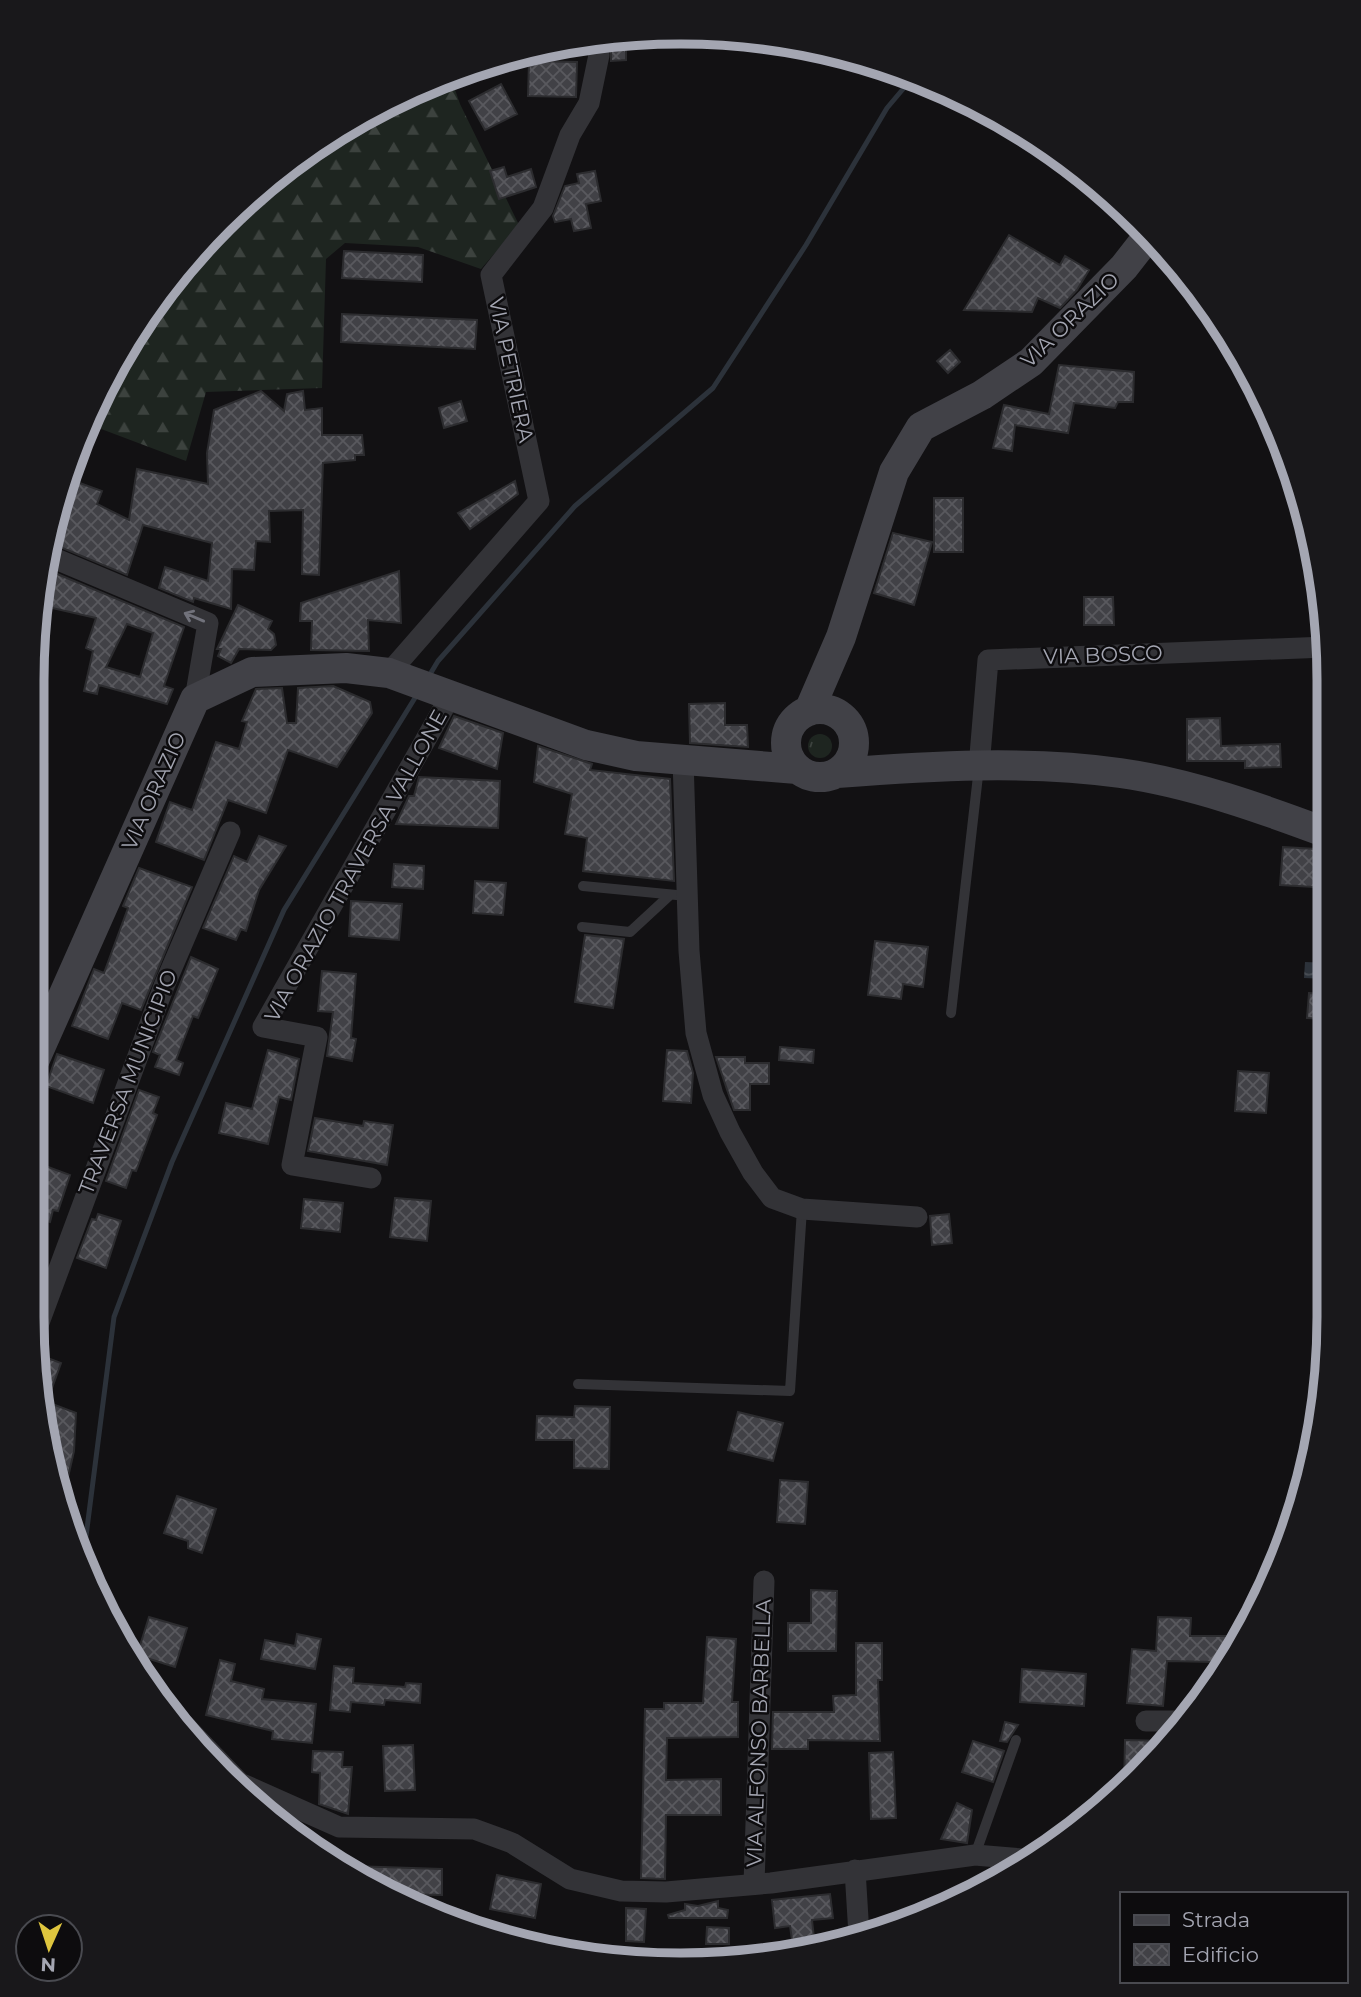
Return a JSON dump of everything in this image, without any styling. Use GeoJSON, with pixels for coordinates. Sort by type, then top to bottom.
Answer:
{"type":"FeatureCollection","features":[{"type":"Feature","properties":{"kind":"main road","name":"VIA ORAZIO"},"geometry":{"type":"LineString","coordinates":[[833,721],[841,637],[894,472],[921,427],[982,395],[1031,362],[1124,267],[1143,243]]}},
{"type":"Feature","properties":{"kind":"main road"},"geometry":{"type":"LineString","coordinates":[[195,699],[252,672],[346,668],[389,673],[586,745],[636,756],[797,769],[817,777],[931,766],[1068,768],[1121,773],[1236,803],[1317,830]]}},
{"type":"Feature","properties":{"kind":"main road","name":"VIA ORAZIO"},"geometry":{"type":"LineString","coordinates":[[44,1039],[195,699]]}},
{"type":"Feature","properties":{"kind":"main road"},"geometry":{"type":"LineString","coordinates":[[833,721],[851,757],[837,773]]}},
{"type":"Feature","properties":{"kind":"main road"},"geometry":{"type":"LineString","coordinates":[[797,769],[787,753],[787,734],[792,724],[833,721],[876,752],[931,766]]}},
{"type":"Feature","properties":{"kind":"main road"},"geometry":{"type":"LineString","coordinates":[[689,759],[747,752],[787,734]]}},
{"type":"Feature","properties":{"kind":"street","name":"VIA PETRIERA"},"geometry":{"type":"LineString","coordinates":[[389,673],[539,501],[491,275],[543,208],[570,135],[589,103],[598,49]]}},
{"type":"Feature","properties":{"kind":"street"},"geometry":{"type":"LineString","coordinates":[[56,559],[208,622],[195,699]]}},
{"type":"Feature","properties":{"kind":"street","name":"VIA BOSCO"},"geometry":{"type":"LineString","coordinates":[[979,767],[988,660],[1316,647]]}},
{"type":"Feature","properties":{"kind":"street","name":"VIA ORAZIO TRAVERSA VALLONE"},"geometry":{"type":"LineString","coordinates":[[371,1178],[292,1165],[317,1037],[263,1027],[440,691]]}},
{"type":"Feature","properties":{"kind":"street"},"geometry":{"type":"LineString","coordinates":[[689,759],[679,896],[696,1033],[713,1095],[753,1173],[772,1198],[802,1209],[917,1217]]}},
{"type":"Feature","properties":{"kind":"street","name":"TRAVERSA MUNICIPIO"},"geometry":{"type":"LineString","coordinates":[[44,1309],[164,986],[230,832]]}},
{"type":"Feature","properties":{"kind":"street","name":"VIA ALFONSO BARBELLA"},"geometry":{"type":"LineString","coordinates":[[754,1884],[764,1581]]}},
{"type":"Feature","properties":{"kind":"street"},"geometry":{"type":"LineString","coordinates":[[1146,1721],[1172,1721]]}},
{"type":"Feature","properties":{"kind":"street","name":"VIA ALFONSO BARBELLA"},"geometry":{"type":"LineString","coordinates":[[255,1790],[340,1827],[474,1829],[512,1843],[570,1879],[621,1891],[666,1892],[754,1884],[975,1855],[1013,1859]]}},
{"type":"Feature","properties":{"kind":"street"},"geometry":{"type":"LineString","coordinates":[[855,1870],[859,1928]]}},
{"type":"Feature","properties":{"kind":"lane"},"geometry":{"type":"LineString","coordinates":[[951,1013],[979,767]]}},
{"type":"Feature","properties":{"kind":"lane"},"geometry":{"type":"LineString","coordinates":[[583,886],[679,896]]}},
{"type":"Feature","properties":{"kind":"lane"},"geometry":{"type":"LineString","coordinates":[[582,927],[630,932],[679,896]]}},
{"type":"Feature","properties":{"kind":"lane"},"geometry":{"type":"LineString","coordinates":[[578,1384],[790,1391],[802,1209]]}},
{"type":"Feature","properties":{"kind":"lane"},"geometry":{"type":"LineString","coordinates":[[975,1855],[1016,1740]]}},
{"type":"Feature","properties":{"kind":"green space"},"geometry":{"type":"Polygon","coordinates":[[[454,86],[519,225],[481,269],[418,247],[345,243],[326,259],[322,388],[206,392],[186,461],[96,427],[129,362],[175,293],[230,230],[293,175],[362,129],[399,109],[454,86]]]}},
{"type":"Feature","properties":{"kind":"green space"},"geometry":{"type":"Polygon","coordinates":[[[820,734],[828,738],[832,746],[828,754],[820,758],[812,754],[808,746],[812,738],[820,734]]]}},
{"type":"Feature","properties":{"kind":"water"},"geometry":{"type":"Polygon","coordinates":[[[1305,962],[1317,962],[1317,979],[1304,978],[1305,962]]]}},
{"type":"Feature","properties":{"kind":"building"},"geometry":{"type":"Polygon","coordinates":[[[626,46],[626,60],[611,61],[611,48],[626,46]]]}},
{"type":"Feature","properties":{"kind":"building"},"geometry":{"type":"Polygon","coordinates":[[[529,62],[577,62],[576,97],[528,96],[529,62]]]}},
{"type":"Feature","properties":{"kind":"building"},"geometry":{"type":"Polygon","coordinates":[[[501,84],[517,114],[485,130],[469,101],[501,84]]]}},
{"type":"Feature","properties":{"kind":"building"},"geometry":{"type":"Polygon","coordinates":[[[504,167],[507,177],[531,169],[536,187],[499,199],[490,171],[504,167]]]}},
{"type":"Feature","properties":{"kind":"building"},"geometry":{"type":"Polygon","coordinates":[[[595,171],[601,201],[586,204],[591,228],[574,231],[571,219],[555,222],[553,216],[565,186],[579,183],[577,174],[595,171]]]}},
{"type":"Feature","properties":{"kind":"building"},"geometry":{"type":"Polygon","coordinates":[[[1009,235],[1060,265],[1065,256],[1089,270],[1077,290],[1060,308],[1038,298],[1032,312],[964,310],[1009,235]]]}},
{"type":"Feature","properties":{"kind":"building"},"geometry":{"type":"Polygon","coordinates":[[[344,251],[423,255],[422,282],[342,278],[344,251]]]}},
{"type":"Feature","properties":{"kind":"building"},"geometry":{"type":"Polygon","coordinates":[[[342,314],[477,320],[475,349],[341,342],[342,314]]]}},
{"type":"Feature","properties":{"kind":"building"},"geometry":{"type":"Polygon","coordinates":[[[950,350],[960,362],[948,373],[937,361],[950,350]]]}},
{"type":"Feature","properties":{"kind":"building"},"geometry":{"type":"Polygon","coordinates":[[[1059,365],[1134,372],[1133,402],[1118,402],[1115,408],[1074,403],[1068,433],[1015,425],[1012,451],[993,448],[1004,405],[1049,414],[1059,365]]]}},
{"type":"Feature","properties":{"kind":"building"},"geometry":{"type":"Polygon","coordinates":[[[261,391],[284,411],[287,394],[303,391],[305,410],[322,408],[322,435],[362,435],[364,455],[355,455],[355,460],[323,463],[319,575],[302,574],[303,510],[269,511],[270,542],[256,541],[254,570],[232,569],[231,609],[194,598],[193,602],[159,588],[165,567],[208,581],[212,543],[143,525],[127,575],[58,546],[76,482],[102,491],[97,504],[129,520],[137,469],[208,484],[207,453],[214,410],[261,391]]]}},
{"type":"Feature","properties":{"kind":"building"},"geometry":{"type":"Polygon","coordinates":[[[461,401],[467,421],[444,428],[439,408],[461,401]]]}},
{"type":"Feature","properties":{"kind":"building"},"geometry":{"type":"Polygon","coordinates":[[[515,481],[518,494],[470,529],[458,513],[515,481]]]}},
{"type":"Feature","properties":{"kind":"building"},"geometry":{"type":"Polygon","coordinates":[[[934,498],[963,498],[963,552],[934,552],[934,498]]]}},
{"type":"Feature","properties":{"kind":"building"},"geometry":{"type":"Polygon","coordinates":[[[893,533],[932,542],[914,605],[874,593],[893,533]]]}},
{"type":"Feature","properties":{"kind":"building"},"geometry":{"type":"Polygon","coordinates":[[[399,571],[401,623],[368,620],[369,651],[311,650],[312,621],[300,621],[301,603],[399,571]]]}},
{"type":"Feature","properties":{"kind":"building"},"geometry":{"type":"Polygon","coordinates":[[[53,572],[184,627],[164,686],[173,689],[167,704],[99,685],[97,694],[84,691],[93,651],[86,648],[96,618],[48,607],[53,572]],[[127,624],[106,667],[140,677],[153,633],[127,624]]]}},
{"type":"Feature","properties":{"kind":"building"},"geometry":{"type":"Polygon","coordinates":[[[1084,597],[1113,597],[1114,625],[1084,625],[1084,597]]]}},
{"type":"Feature","properties":{"kind":"building"},"geometry":{"type":"Polygon","coordinates":[[[238,605],[272,621],[268,629],[274,634],[276,645],[271,650],[239,649],[231,663],[218,656],[221,649],[217,649],[238,605]]]}},
{"type":"Feature","properties":{"kind":"building"},"geometry":{"type":"Polygon","coordinates":[[[333,686],[370,702],[372,713],[337,767],[288,750],[266,813],[228,800],[204,860],[156,842],[170,802],[192,810],[216,742],[239,749],[247,722],[242,721],[256,689],[282,688],[287,723],[296,723],[298,688],[333,686]]]}},
{"type":"Feature","properties":{"kind":"building"},"geometry":{"type":"Polygon","coordinates":[[[725,703],[725,725],[747,725],[748,747],[690,743],[689,704],[725,703]]]}},
{"type":"Feature","properties":{"kind":"building"},"geometry":{"type":"Polygon","coordinates":[[[454,716],[503,733],[497,769],[439,748],[454,716]]]}},
{"type":"Feature","properties":{"kind":"building"},"geometry":{"type":"Polygon","coordinates":[[[1220,718],[1221,746],[1280,744],[1281,767],[1245,768],[1245,761],[1187,761],[1187,719],[1220,718]]]}},
{"type":"Feature","properties":{"kind":"building"},"geometry":{"type":"Polygon","coordinates":[[[538,746],[592,764],[590,770],[670,779],[674,881],[583,871],[587,838],[565,834],[572,794],[534,782],[538,746]]]}},
{"type":"Feature","properties":{"kind":"building"},"geometry":{"type":"Polygon","coordinates":[[[419,777],[500,781],[498,828],[396,824],[409,796],[414,796],[419,777]]]}},
{"type":"Feature","properties":{"kind":"building"},"geometry":{"type":"Polygon","coordinates":[[[259,836],[286,846],[259,890],[246,931],[241,929],[236,940],[203,928],[234,856],[247,862],[259,836]]]}},
{"type":"Feature","properties":{"kind":"building"},"geometry":{"type":"Polygon","coordinates":[[[1283,847],[1316,849],[1314,887],[1280,885],[1283,847]]]}},
{"type":"Feature","properties":{"kind":"building"},"geometry":{"type":"Polygon","coordinates":[[[394,864],[424,866],[423,889],[392,887],[394,864]]]}},
{"type":"Feature","properties":{"kind":"building"},"geometry":{"type":"Polygon","coordinates":[[[139,868],[192,887],[141,1010],[122,1003],[108,1039],[72,1026],[94,969],[104,973],[128,908],[123,906],[139,868]]]}},
{"type":"Feature","properties":{"kind":"building"},"geometry":{"type":"Polygon","coordinates":[[[475,881],[506,883],[503,915],[473,913],[475,881]]]}},
{"type":"Feature","properties":{"kind":"building"},"geometry":{"type":"Polygon","coordinates":[[[351,901],[402,904],[399,940],[349,936],[351,901]]]}},
{"type":"Feature","properties":{"kind":"building"},"geometry":{"type":"Polygon","coordinates":[[[585,935],[624,939],[613,1008],[575,1002],[585,935]]]}},
{"type":"Feature","properties":{"kind":"building"},"geometry":{"type":"Polygon","coordinates":[[[875,941],[928,947],[923,987],[903,984],[901,999],[868,995],[875,941]]]}},
{"type":"Feature","properties":{"kind":"building"},"geometry":{"type":"Polygon","coordinates":[[[191,957],[218,969],[198,1018],[193,1016],[176,1060],[183,1063],[179,1075],[155,1067],[160,1055],[153,1052],[191,957]]]}},
{"type":"Feature","properties":{"kind":"building"},"geometry":{"type":"Polygon","coordinates":[[[322,971],[356,974],[351,1038],[356,1039],[352,1061],[327,1056],[333,1012],[318,1011],[322,971]]]}},
{"type":"Feature","properties":{"kind":"building"},"geometry":{"type":"Polygon","coordinates":[[[1309,993],[1317,994],[1317,1018],[1307,1018],[1309,993]]]}},
{"type":"Feature","properties":{"kind":"building"},"geometry":{"type":"Polygon","coordinates":[[[780,1047],[814,1050],[813,1063],[779,1060],[780,1047]]]}},
{"type":"Feature","properties":{"kind":"building"},"geometry":{"type":"Polygon","coordinates":[[[268,1050],[299,1059],[291,1100],[279,1097],[268,1144],[219,1133],[226,1103],[252,1109],[268,1050]]]}},
{"type":"Feature","properties":{"kind":"building"},"geometry":{"type":"Polygon","coordinates":[[[667,1050],[687,1051],[693,1073],[691,1103],[663,1101],[667,1050]]]}},
{"type":"Feature","properties":{"kind":"building"},"geometry":{"type":"Polygon","coordinates":[[[57,1054],[104,1070],[93,1103],[46,1086],[57,1054]]]}},
{"type":"Feature","properties":{"kind":"building"},"geometry":{"type":"Polygon","coordinates":[[[716,1057],[745,1057],[745,1063],[769,1063],[769,1084],[750,1084],[750,1110],[734,1110],[716,1057]]]}},
{"type":"Feature","properties":{"kind":"building"},"geometry":{"type":"Polygon","coordinates":[[[1238,1071],[1269,1073],[1266,1113],[1235,1111],[1238,1071]]]}},
{"type":"Feature","properties":{"kind":"building"},"geometry":{"type":"Polygon","coordinates":[[[139,1090],[159,1097],[153,1113],[157,1115],[136,1171],[132,1170],[126,1188],[106,1181],[139,1090]]]}},
{"type":"Feature","properties":{"kind":"building"},"geometry":{"type":"Polygon","coordinates":[[[315,1118],[363,1126],[364,1121],[393,1125],[387,1165],[308,1151],[315,1118]]]}},
{"type":"Feature","properties":{"kind":"building"},"geometry":{"type":"Polygon","coordinates":[[[44,1165],[70,1175],[58,1211],[53,1210],[50,1222],[44,1220],[44,1165]]]}},
{"type":"Feature","properties":{"kind":"building"},"geometry":{"type":"Polygon","coordinates":[[[395,1198],[431,1201],[427,1241],[390,1237],[395,1198]]]}},
{"type":"Feature","properties":{"kind":"building"},"geometry":{"type":"Polygon","coordinates":[[[304,1199],[343,1203],[340,1232],[301,1228],[304,1199]]]}},
{"type":"Feature","properties":{"kind":"building"},"geometry":{"type":"Polygon","coordinates":[[[98,1214],[121,1221],[106,1268],[77,1258],[92,1219],[96,1220],[98,1214]]]}},
{"type":"Feature","properties":{"kind":"building"},"geometry":{"type":"Polygon","coordinates":[[[949,1214],[952,1243],[932,1245],[930,1216],[949,1214]]]}},
{"type":"Feature","properties":{"kind":"building"},"geometry":{"type":"Polygon","coordinates":[[[45,1357],[61,1363],[49,1397],[45,1357]]]}},
{"type":"Feature","properties":{"kind":"building"},"geometry":{"type":"Polygon","coordinates":[[[50,1403],[76,1413],[74,1451],[66,1485],[50,1403]]]}},
{"type":"Feature","properties":{"kind":"building"},"geometry":{"type":"Polygon","coordinates":[[[575,1406],[610,1407],[609,1469],[574,1468],[574,1440],[536,1440],[537,1416],[574,1417],[575,1406]]]}},
{"type":"Feature","properties":{"kind":"building"},"geometry":{"type":"Polygon","coordinates":[[[738,1412],[783,1423],[773,1461],[728,1450],[738,1412]]]}},
{"type":"Feature","properties":{"kind":"building"},"geometry":{"type":"Polygon","coordinates":[[[780,1480],[808,1482],[805,1524],[777,1522],[780,1480]]]}},
{"type":"Feature","properties":{"kind":"building"},"geometry":{"type":"Polygon","coordinates":[[[177,1496],[216,1509],[202,1553],[188,1548],[188,1541],[164,1533],[177,1496]]]}},
{"type":"Feature","properties":{"kind":"building"},"geometry":{"type":"Polygon","coordinates":[[[811,1590],[837,1591],[836,1651],[788,1651],[788,1623],[811,1623],[811,1590]]]}},
{"type":"Feature","properties":{"kind":"building"},"geometry":{"type":"Polygon","coordinates":[[[149,1617],[187,1628],[175,1667],[143,1657],[139,1650],[149,1617]]]}},
{"type":"Feature","properties":{"kind":"building"},"geometry":{"type":"Polygon","coordinates":[[[1158,1617],[1191,1618],[1190,1636],[1231,1636],[1214,1664],[1167,1661],[1163,1706],[1127,1703],[1132,1649],[1156,1651],[1158,1617]]]}},
{"type":"Feature","properties":{"kind":"building"},"geometry":{"type":"Polygon","coordinates":[[[297,1634],[321,1639],[315,1669],[261,1659],[265,1640],[295,1646],[297,1634]]]}},
{"type":"Feature","properties":{"kind":"building"},"geometry":{"type":"Polygon","coordinates":[[[707,1637],[736,1639],[732,1702],[738,1702],[738,1737],[667,1738],[666,1780],[721,1779],[721,1815],[666,1815],[665,1879],[641,1878],[645,1709],[664,1709],[664,1703],[703,1703],[707,1637]]]}},
{"type":"Feature","properties":{"kind":"building"},"geometry":{"type":"Polygon","coordinates":[[[856,1643],[882,1643],[882,1680],[878,1680],[880,1741],[808,1740],[808,1749],[772,1749],[773,1712],[834,1712],[833,1696],[856,1695],[856,1643]]]}},
{"type":"Feature","properties":{"kind":"building"},"geometry":{"type":"Polygon","coordinates":[[[220,1660],[235,1664],[231,1681],[264,1689],[262,1699],[316,1704],[312,1743],[272,1739],[273,1731],[206,1715],[220,1660]]]}},
{"type":"Feature","properties":{"kind":"building"},"geometry":{"type":"Polygon","coordinates":[[[334,1666],[354,1668],[353,1683],[405,1687],[406,1683],[421,1684],[420,1703],[385,1700],[384,1705],[351,1702],[350,1712],[330,1710],[334,1666]]]}},
{"type":"Feature","properties":{"kind":"building"},"geometry":{"type":"Polygon","coordinates":[[[1022,1669],[1086,1674],[1084,1706],[1020,1702],[1022,1669]]]}},
{"type":"Feature","properties":{"kind":"building"},"geometry":{"type":"Polygon","coordinates":[[[1005,1722],[1018,1725],[1007,1742],[1000,1741],[1005,1722]]]}},
{"type":"Feature","properties":{"kind":"building"},"geometry":{"type":"Polygon","coordinates":[[[1125,1740],[1155,1741],[1131,1767],[1124,1773],[1125,1740]]]}},
{"type":"Feature","properties":{"kind":"building"},"geometry":{"type":"Polygon","coordinates":[[[973,1741],[1004,1751],[993,1782],[962,1772],[973,1741]]]}},
{"type":"Feature","properties":{"kind":"building"},"geometry":{"type":"Polygon","coordinates":[[[413,1745],[415,1790],[385,1791],[383,1746],[413,1745]]]}},
{"type":"Feature","properties":{"kind":"building"},"geometry":{"type":"Polygon","coordinates":[[[313,1751],[343,1752],[342,1767],[352,1767],[348,1814],[319,1804],[320,1773],[312,1772],[313,1751]]]}},
{"type":"Feature","properties":{"kind":"building"},"geometry":{"type":"Polygon","coordinates":[[[893,1752],[896,1818],[871,1819],[869,1753],[893,1752]]]}},
{"type":"Feature","properties":{"kind":"building"},"geometry":{"type":"Polygon","coordinates":[[[957,1803],[972,1810],[967,1843],[941,1839],[957,1803]]]}},
{"type":"Feature","properties":{"kind":"building"},"geometry":{"type":"Polygon","coordinates":[[[359,1866],[442,1869],[442,1895],[413,1894],[359,1866]]]}},
{"type":"Feature","properties":{"kind":"building"},"geometry":{"type":"Polygon","coordinates":[[[497,1875],[541,1884],[535,1918],[490,1909],[497,1875]]]}},
{"type":"Feature","properties":{"kind":"building"},"geometry":{"type":"Polygon","coordinates":[[[830,1894],[833,1918],[812,1920],[814,1938],[792,1940],[790,1926],[775,1928],[772,1900],[830,1894]]]}},
{"type":"Feature","properties":{"kind":"building"},"geometry":{"type":"Polygon","coordinates":[[[718,1901],[718,1908],[728,1910],[727,1918],[669,1918],[668,1915],[685,1910],[685,1904],[698,1906],[718,1901]]]}},
{"type":"Feature","properties":{"kind":"building"},"geometry":{"type":"Polygon","coordinates":[[[626,1908],[646,1909],[644,1942],[626,1941],[626,1908]]]}},
{"type":"Feature","properties":{"kind":"building"},"geometry":{"type":"Polygon","coordinates":[[[707,1927],[729,1928],[729,1944],[706,1944],[707,1927]]]}},
{"type":"Feature","properties":{"kind":"waterway"},"geometry":{"type":"LineString","coordinates":[[429,676],[438,661],[575,506],[713,388],[806,245],[887,108],[906,86]]}},
{"type":"Feature","properties":{"kind":"waterway"},"geometry":{"type":"LineString","coordinates":[[85,1541],[114,1317],[172,1162],[284,910],[418,693]]}}]}
